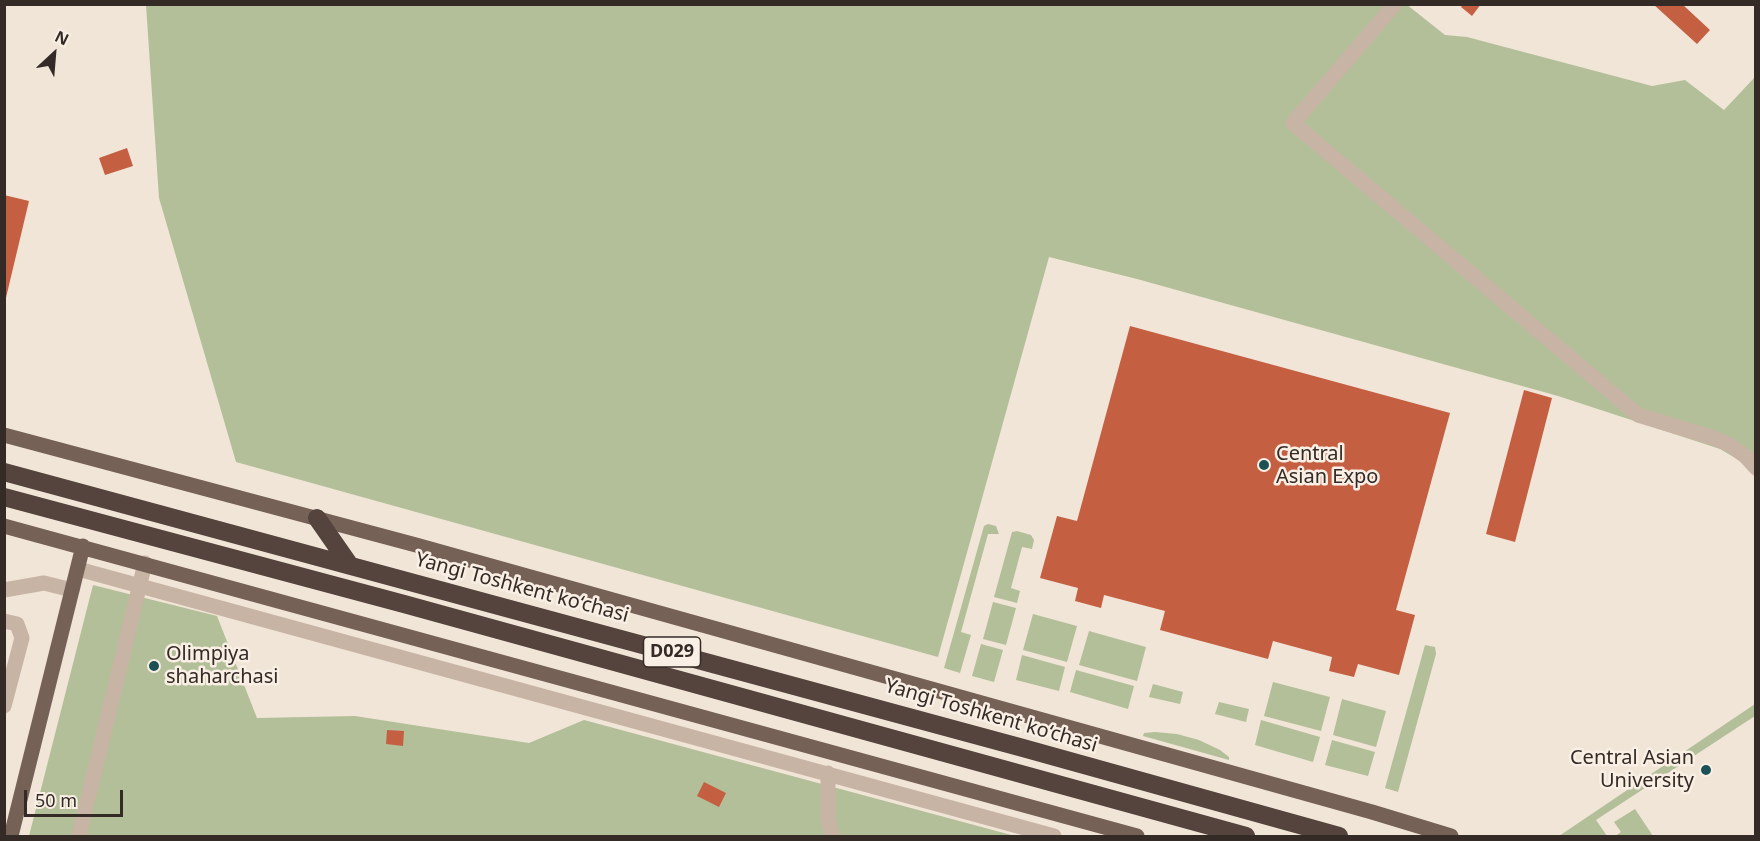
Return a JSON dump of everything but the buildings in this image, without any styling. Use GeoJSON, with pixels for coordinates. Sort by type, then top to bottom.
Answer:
{"type":"FeatureCollection","features":[{"type":"Feature","properties":{"kind":"highway","name":"Yangi Toshkent ko‘chasi"},"geometry":{"type":"LineString","coordinates":[[4,472],[1023,748],[1339,837]]}},
{"type":"Feature","properties":{"kind":"highway","name":"D029"},"geometry":{"type":"LineString","coordinates":[[4,497],[415,607],[1246,837]]}},
{"type":"Feature","properties":{"kind":"highway"},"geometry":{"type":"LineString","coordinates":[[317,518],[349,564]]}},
{"type":"Feature","properties":{"kind":"main road"},"geometry":{"type":"LineString","coordinates":[[4,435],[317,518],[1372,812],[1451,837]]}},
{"type":"Feature","properties":{"kind":"main road"},"geometry":{"type":"LineString","coordinates":[[4,526],[1137,837]]}},
{"type":"Feature","properties":{"kind":"main road"},"geometry":{"type":"LineString","coordinates":[[11,837],[83,546]]}},
{"type":"Feature","properties":{"kind":"lane"},"geometry":{"type":"LineString","coordinates":[[1395,4],[1293,123],[1638,415],[1730,445],[1745,456],[1755,468]]}},
{"type":"Feature","properties":{"kind":"lane"},"geometry":{"type":"LineString","coordinates":[[79,837],[145,563]]}},
{"type":"Feature","properties":{"kind":"lane"},"geometry":{"type":"LineString","coordinates":[[78,569],[828,773],[1054,837]]}},
{"type":"Feature","properties":{"kind":"lane"},"geometry":{"type":"LineString","coordinates":[[4,590],[44,583],[72,590]]}},
{"type":"Feature","properties":{"kind":"lane"},"geometry":{"type":"LineString","coordinates":[[4,621],[17,624],[22,638],[4,706]]}},
{"type":"Feature","properties":{"kind":"lane"},"geometry":{"type":"LineString","coordinates":[[828,773],[826,797],[832,837]]}},
{"type":"Feature","properties":{"kind":"green space"},"geometry":{"type":"Polygon","coordinates":[[[1406,4],[1445,35],[1467,37],[1652,86],[1685,80],[1724,110],[1755,77],[1755,477],[1742,462],[1720,449],[1558,396],[1137,279],[1049,257],[938,657],[236,462],[159,198],[146,5],[1406,4]]]}},
{"type":"Feature","properties":{"kind":"green space"},"geometry":{"type":"Polygon","coordinates":[[[988,524],[996,526],[999,534],[988,534],[961,632],[971,635],[960,673],[944,668],[984,526],[988,524]]]}},
{"type":"Feature","properties":{"kind":"green space"},"geometry":{"type":"Polygon","coordinates":[[[1012,532],[1031,535],[1034,540],[1032,549],[1022,547],[1011,588],[1020,591],[1017,603],[994,597],[1012,532]]]}},
{"type":"Feature","properties":{"kind":"green space","name":"Olimpiya shaharchasi"},"geometry":{"type":"Polygon","coordinates":[[[93,585],[217,616],[257,718],[355,716],[529,743],[584,720],[1015,836],[29,836],[93,585]]]}},
{"type":"Feature","properties":{"kind":"green space"},"geometry":{"type":"Polygon","coordinates":[[[993,602],[1016,608],[1006,645],[983,639],[993,602]]]}},
{"type":"Feature","properties":{"kind":"green space"},"geometry":{"type":"Polygon","coordinates":[[[1033,614],[1077,626],[1067,662],[1023,650],[1033,614]]]}},
{"type":"Feature","properties":{"kind":"green space"},"geometry":{"type":"Polygon","coordinates":[[[1089,631],[1146,647],[1137,681],[1079,665],[1089,631]]]}},
{"type":"Feature","properties":{"kind":"green space"},"geometry":{"type":"Polygon","coordinates":[[[981,644],[1003,650],[994,682],[972,676],[981,644]]]}},
{"type":"Feature","properties":{"kind":"green space"},"geometry":{"type":"Polygon","coordinates":[[[1425,645],[1435,647],[1436,654],[1398,792],[1385,788],[1425,645]]]}},
{"type":"Feature","properties":{"kind":"green space"},"geometry":{"type":"Polygon","coordinates":[[[1022,655],[1065,667],[1059,691],[1016,680],[1022,655]]]}},
{"type":"Feature","properties":{"kind":"green space"},"geometry":{"type":"Polygon","coordinates":[[[1076,670],[1134,686],[1128,709],[1070,692],[1076,670]]]}},
{"type":"Feature","properties":{"kind":"green space"},"geometry":{"type":"Polygon","coordinates":[[[1273,682],[1330,697],[1321,731],[1264,716],[1273,682]]]}},
{"type":"Feature","properties":{"kind":"green space"},"geometry":{"type":"Polygon","coordinates":[[[1153,684],[1183,692],[1180,704],[1149,697],[1153,684]]]}},
{"type":"Feature","properties":{"kind":"green space"},"geometry":{"type":"Polygon","coordinates":[[[1342,699],[1386,711],[1376,747],[1333,735],[1342,699]]]}},
{"type":"Feature","properties":{"kind":"green space"},"geometry":{"type":"Polygon","coordinates":[[[1219,702],[1249,709],[1246,722],[1215,714],[1219,702]]]}},
{"type":"Feature","properties":{"kind":"green space"},"geometry":{"type":"Polygon","coordinates":[[[1755,704],[1755,716],[1596,820],[1607,836],[1559,836],[1755,704]]]}},
{"type":"Feature","properties":{"kind":"green space"},"geometry":{"type":"Polygon","coordinates":[[[1261,720],[1320,737],[1313,762],[1255,745],[1261,720]]]}},
{"type":"Feature","properties":{"kind":"green space"},"geometry":{"type":"Polygon","coordinates":[[[1144,733],[1177,734],[1199,740],[1220,750],[1229,757],[1229,760],[1143,736],[1144,733]]]}},
{"type":"Feature","properties":{"kind":"green space"},"geometry":{"type":"Polygon","coordinates":[[[1332,740],[1375,752],[1368,776],[1325,765],[1332,740]]]}},
{"type":"Feature","properties":{"kind":"green space"},"geometry":{"type":"Polygon","coordinates":[[[1635,809],[1653,836],[1615,836],[1621,832],[1614,822],[1635,809]]]}},
{"type":"Feature","properties":{"kind":"place","name":"Central Asian Expo"},"geometry":{"type":"Point","coordinates":[1264,465]}},
{"type":"Feature","properties":{"kind":"place","name":"Olimpiya shaharchasi"},"geometry":{"type":"Point","coordinates":[154,666]}},
{"type":"Feature","properties":{"kind":"place","name":"Central Asian University"},"geometry":{"type":"Point","coordinates":[1706,770]}}]}
